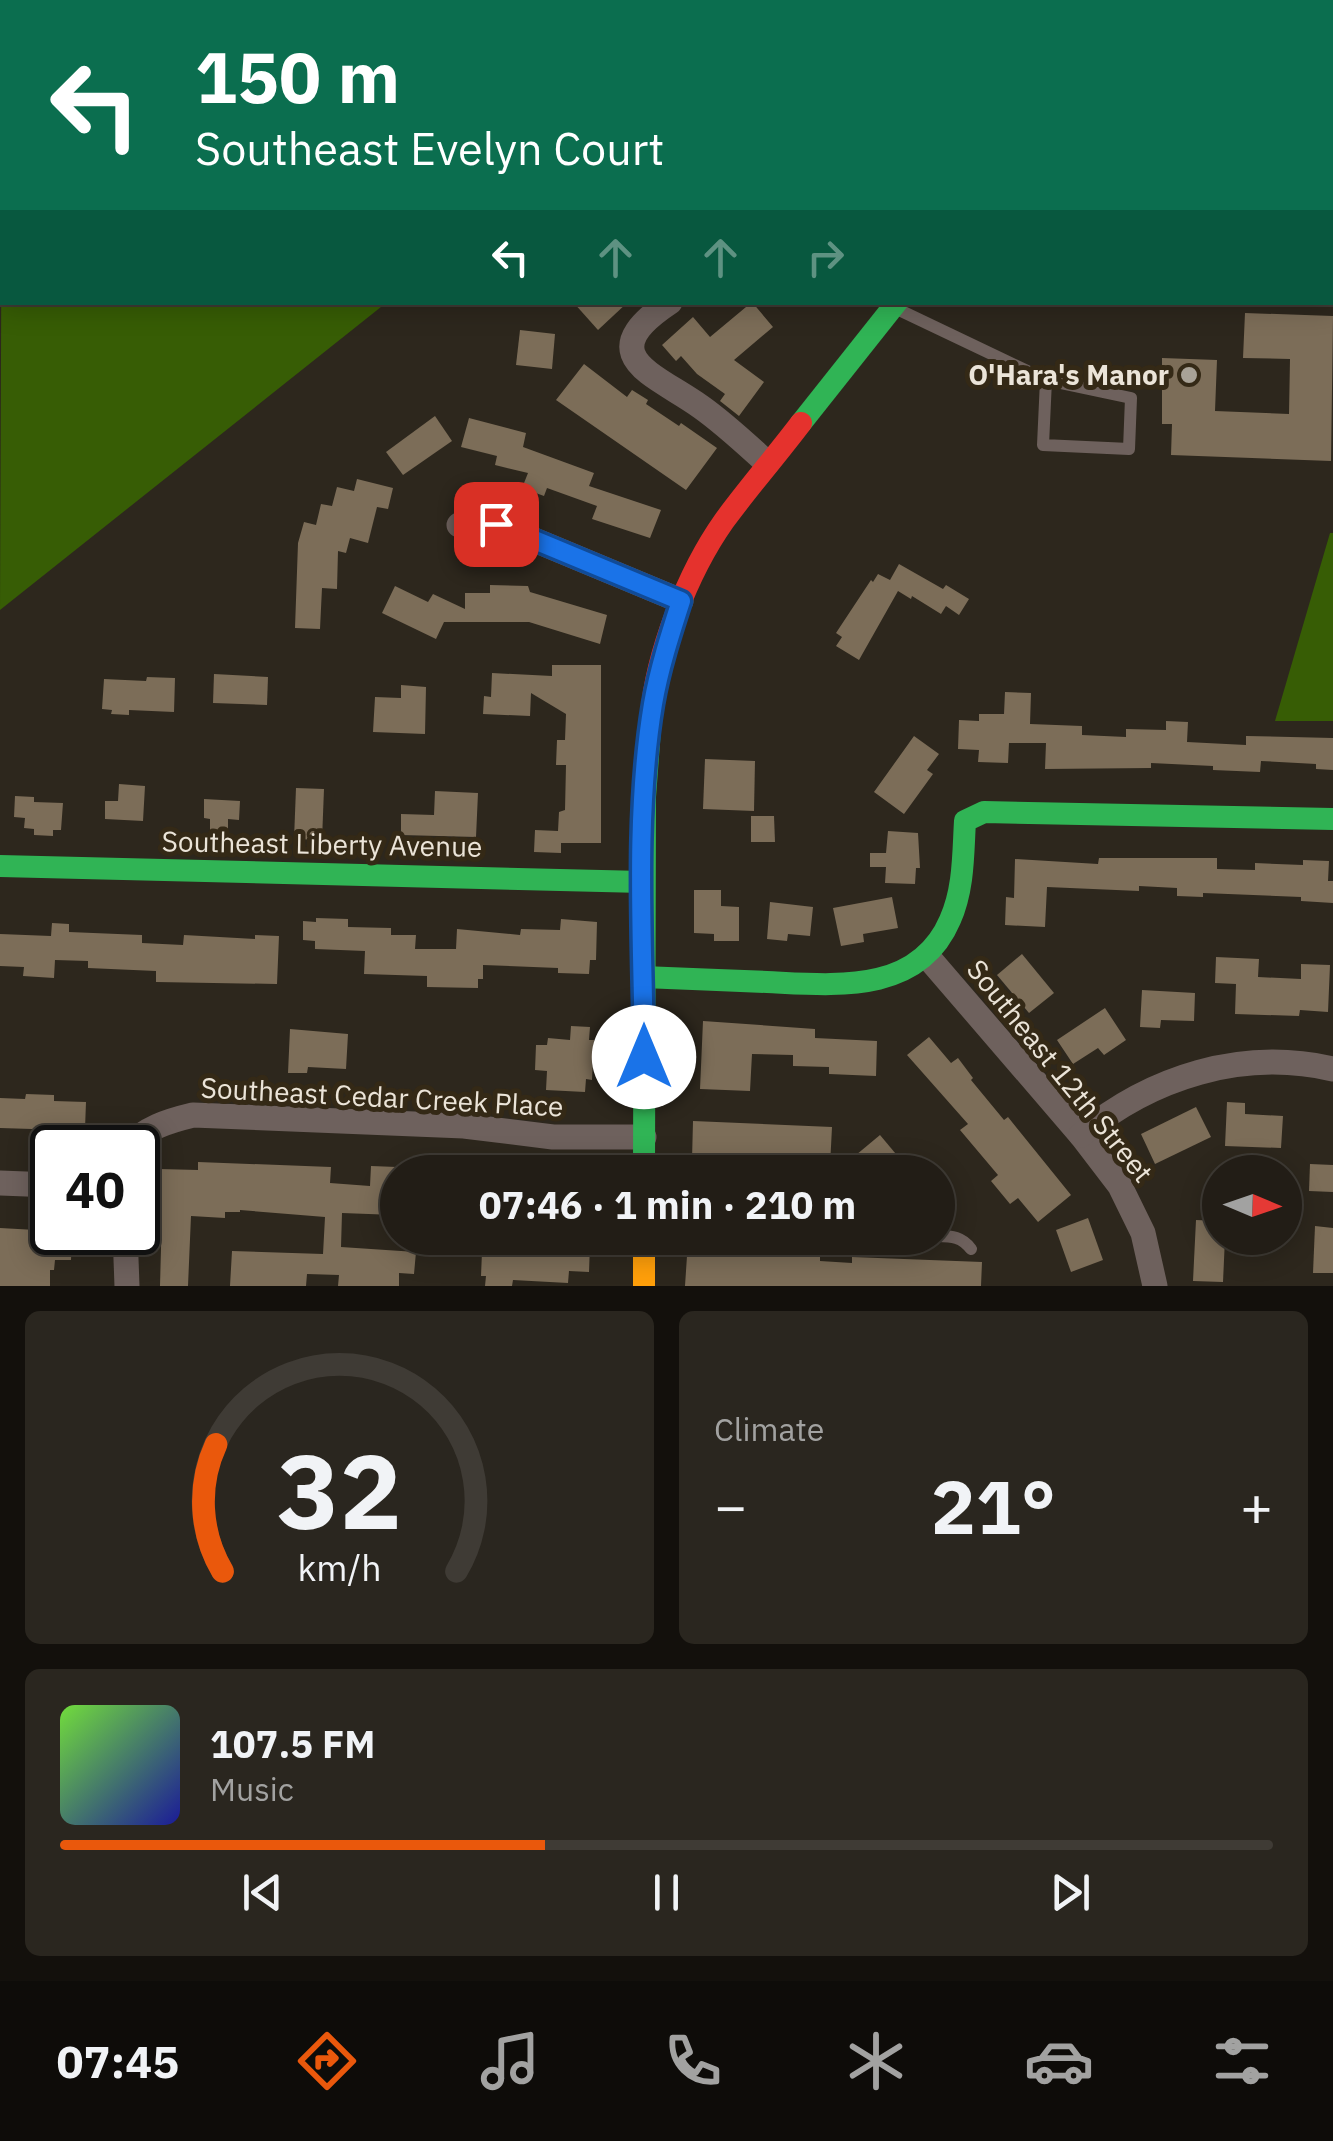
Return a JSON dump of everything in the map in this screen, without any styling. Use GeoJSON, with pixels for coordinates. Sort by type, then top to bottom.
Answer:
{"type":"FeatureCollection","features":[{"type":"Feature","properties":{"kind":"street"},"geometry":{"type":"LineString","coordinates":[[666,305],[636,330],[632,343],[639,366],[648,376],[699,405],[767,463]]}},
{"type":"Feature","properties":{"kind":"street"},"geometry":{"type":"LineString","coordinates":[[644,1155],[645,797],[652,707],[667,644],[681,601],[708,546],[767,463],[895,305]]}},
{"type":"Feature","properties":{"kind":"street"},"geometry":{"type":"LineString","coordinates":[[459,525],[496,524],[681,601]]}},
{"type":"Feature","properties":{"kind":"street"},"geometry":{"type":"LineString","coordinates":[[644,977],[864,984],[908,970],[927,956],[957,902],[966,821],[984,812],[1333,819]]}},
{"type":"Feature","properties":{"kind":"street","name":"Southeast Liberty Avenue"},"geometry":{"type":"LineString","coordinates":[[0,866],[643,882]]}},
{"type":"Feature","properties":{"kind":"street","name":"Southeast 12th Street"},"geometry":{"type":"LineString","coordinates":[[927,956],[1120,1186],[1146,1246],[1155,1286]]}},
{"type":"Feature","properties":{"kind":"street"},"geometry":{"type":"LineString","coordinates":[[1081,1135],[1145,1092],[1194,1074],[1270,1062],[1333,1070]]}},
{"type":"Feature","properties":{"kind":"street","name":"Southeast Cedar Creek Place"},"geometry":{"type":"LineString","coordinates":[[159,1125],[193,1115],[464,1126],[552,1137],[644,1137]]}},
{"type":"Feature","properties":{"kind":"street"},"geometry":{"type":"LineString","coordinates":[[0,1184],[30,1185]]}},
{"type":"Feature","properties":{"kind":"street"},"geometry":{"type":"LineString","coordinates":[[126,1255],[127,1286]]}},
{"type":"Feature","properties":{"kind":"street"},"geometry":{"type":"LineString","coordinates":[[644,1255],[644,1286]]}},
{"type":"Feature","properties":{"kind":"lane"},"geometry":{"type":"LineString","coordinates":[[895,305],[1046,380],[1131,398],[1129,449],[1044,446],[1046,380]]}},
{"type":"Feature","properties":{"kind":"lane"},"geometry":{"type":"LineString","coordinates":[[955,1236],[971,1250]]}},
{"type":"Feature","properties":{"kind":"green space"},"geometry":{"type":"Polygon","coordinates":[[[1,305],[383,305],[0,610],[1,305]]]}},
{"type":"Feature","properties":{"kind":"green space"},"geometry":{"type":"Polygon","coordinates":[[[1330,533],[1333,721],[1275,721],[1330,533]]]}},
{"type":"Feature","properties":{"kind":"building"},"geometry":{"type":"Polygon","coordinates":[[[576,305],[625,305],[598,330],[576,305]]]}},
{"type":"Feature","properties":{"kind":"building"},"geometry":{"type":"Polygon","coordinates":[[[748,305],[755,305],[773,327],[734,360],[764,382],[739,416],[720,401],[725,394],[697,374],[681,356],[676,361],[662,345],[693,317],[710,337],[748,305]]]}},
{"type":"Feature","properties":{"kind":"building","name":"O'Hara's Manor"},"geometry":{"type":"Polygon","coordinates":[[[1245,313],[1333,316],[1331,461],[1171,455],[1172,424],[1162,424],[1162,358],[1217,360],[1215,411],[1289,414],[1290,359],[1243,358],[1245,313]]]}},
{"type":"Feature","properties":{"kind":"building"},"geometry":{"type":"Polygon","coordinates":[[[520,330],[555,334],[552,369],[516,365],[520,330]]]}},
{"type":"Feature","properties":{"kind":"building"},"geometry":{"type":"Polygon","coordinates":[[[584,364],[627,397],[632,390],[648,400],[646,404],[717,448],[686,490],[556,400],[584,364]]]}},
{"type":"Feature","properties":{"kind":"building"},"geometry":{"type":"Polygon","coordinates":[[[435,416],[452,441],[403,475],[386,452],[435,416]]]}},
{"type":"Feature","properties":{"kind":"building"},"geometry":{"type":"Polygon","coordinates":[[[469,418],[526,433],[523,447],[594,473],[589,486],[661,510],[650,538],[592,519],[597,506],[547,488],[544,496],[522,488],[528,473],[495,465],[497,456],[461,447],[469,418]]]}},
{"type":"Feature","properties":{"kind":"building"},"geometry":{"type":"Polygon","coordinates":[[[357,479],[393,488],[388,509],[377,507],[368,543],[350,538],[346,553],[338,551],[337,589],[322,588],[320,629],[295,628],[298,543],[304,522],[316,525],[321,504],[332,506],[337,487],[354,491],[357,479]]]}},
{"type":"Feature","properties":{"kind":"building"},"geometry":{"type":"Polygon","coordinates":[[[899,564],[969,599],[959,615],[946,606],[941,614],[898,591],[859,660],[836,646],[842,637],[836,633],[871,580],[878,574],[890,580],[899,564]]]}},
{"type":"Feature","properties":{"kind":"building"},"geometry":{"type":"Polygon","coordinates":[[[490,585],[528,586],[530,592],[607,615],[600,644],[529,622],[444,622],[436,639],[382,613],[395,586],[428,602],[433,594],[465,609],[465,593],[490,593],[490,585]]]}},
{"type":"Feature","properties":{"kind":"building"},"geometry":{"type":"Polygon","coordinates":[[[552,665],[601,665],[601,843],[561,843],[561,853],[534,852],[535,830],[558,831],[559,812],[565,810],[566,765],[556,765],[557,740],[565,740],[566,714],[531,693],[530,716],[483,714],[484,696],[491,697],[492,673],[552,676],[552,665]]]}},
{"type":"Feature","properties":{"kind":"building"},"geometry":{"type":"Polygon","coordinates":[[[214,674],[268,677],[267,705],[213,703],[214,674]]]}},
{"type":"Feature","properties":{"kind":"building"},"geometry":{"type":"Polygon","coordinates":[[[147,677],[175,678],[174,712],[129,710],[129,715],[102,709],[104,679],[146,681],[147,677]]]}},
{"type":"Feature","properties":{"kind":"building"},"geometry":{"type":"Polygon","coordinates":[[[401,685],[426,687],[425,734],[373,732],[375,697],[401,698],[401,685]]]}},
{"type":"Feature","properties":{"kind":"building"},"geometry":{"type":"Polygon","coordinates":[[[1005,692],[1031,693],[1030,724],[1082,726],[1082,735],[1126,737],[1126,729],[1166,730],[1166,721],[1188,722],[1187,742],[1246,745],[1246,736],[1333,738],[1333,770],[1316,769],[1316,764],[1261,761],[1260,772],[1151,763],[1151,768],[1045,769],[1046,743],[1009,743],[1008,763],[978,762],[979,750],[958,749],[959,720],[979,721],[979,714],[1004,714],[1005,692]]]}},
{"type":"Feature","properties":{"kind":"building"},"geometry":{"type":"Polygon","coordinates":[[[914,736],[939,754],[927,770],[933,774],[904,814],[874,792],[914,736]]]}},
{"type":"Feature","properties":{"kind":"building"},"geometry":{"type":"Polygon","coordinates":[[[705,759],[755,761],[754,811],[703,809],[705,759]]]}},
{"type":"Feature","properties":{"kind":"building"},"geometry":{"type":"Polygon","coordinates":[[[119,784],[145,786],[143,821],[105,819],[105,801],[118,801],[119,784]]]}},
{"type":"Feature","properties":{"kind":"building"},"geometry":{"type":"Polygon","coordinates":[[[296,788],[324,789],[322,840],[294,839],[296,788]]]}},
{"type":"Feature","properties":{"kind":"building"},"geometry":{"type":"Polygon","coordinates":[[[435,791],[478,793],[476,837],[401,835],[401,814],[434,815],[435,791]]]}},
{"type":"Feature","properties":{"kind":"building"},"geometry":{"type":"Polygon","coordinates":[[[15,796],[34,797],[34,802],[63,803],[61,830],[53,830],[53,836],[34,835],[34,829],[24,828],[25,818],[14,817],[15,796]]]}},
{"type":"Feature","properties":{"kind":"building"},"geometry":{"type":"Polygon","coordinates":[[[204,799],[240,801],[239,820],[228,819],[228,833],[210,832],[210,819],[204,818],[204,799]]]}},
{"type":"Feature","properties":{"kind":"building"},"geometry":{"type":"Polygon","coordinates":[[[751,816],[774,816],[775,842],[751,842],[751,816]]]}},
{"type":"Feature","properties":{"kind":"building"},"geometry":{"type":"Polygon","coordinates":[[[888,831],[918,833],[920,868],[916,868],[915,884],[885,883],[886,867],[870,867],[870,853],[886,853],[888,831]]]}},
{"type":"Feature","properties":{"kind":"building"},"geometry":{"type":"Polygon","coordinates":[[[1099,858],[1217,858],[1217,869],[1255,870],[1255,863],[1303,865],[1303,860],[1329,861],[1333,903],[1301,901],[1301,897],[1203,893],[1203,897],[1177,896],[1177,888],[1139,886],[1139,891],[1047,887],[1045,927],[1005,925],[1006,897],[1014,898],[1015,859],[1098,864],[1099,858]]]}},
{"type":"Feature","properties":{"kind":"building"},"geometry":{"type":"Polygon","coordinates":[[[694,890],[721,890],[721,906],[739,907],[739,941],[714,941],[714,934],[694,933],[694,890]]]}},
{"type":"Feature","properties":{"kind":"building"},"geometry":{"type":"Polygon","coordinates":[[[892,897],[898,928],[863,934],[864,942],[841,946],[833,908],[892,897]]]}},
{"type":"Feature","properties":{"kind":"building"},"geometry":{"type":"Polygon","coordinates":[[[770,902],[813,907],[810,936],[788,934],[787,941],[767,939],[770,902]]]}},
{"type":"Feature","properties":{"kind":"building"},"geometry":{"type":"Polygon","coordinates":[[[316,918],[348,919],[348,927],[391,928],[391,935],[416,935],[415,949],[456,949],[457,929],[520,935],[521,929],[560,930],[561,919],[597,922],[596,960],[590,960],[589,974],[558,973],[558,968],[483,965],[478,988],[427,987],[427,976],[364,974],[365,951],[315,949],[315,941],[303,940],[303,921],[316,922],[316,918]]]}},
{"type":"Feature","properties":{"kind":"building"},"geometry":{"type":"Polygon","coordinates":[[[52,923],[69,924],[69,932],[142,935],[142,943],[183,945],[184,935],[255,939],[255,935],[279,936],[277,984],[156,982],[156,971],[88,968],[88,961],[55,960],[54,978],[23,976],[24,967],[0,966],[0,934],[51,936],[52,923]]]}},
{"type":"Feature","properties":{"kind":"building"},"geometry":{"type":"Polygon","coordinates":[[[1022,954],[1054,993],[1029,1013],[997,975],[1022,954]]]}},
{"type":"Feature","properties":{"kind":"building"},"geometry":{"type":"Polygon","coordinates":[[[1216,957],[1259,959],[1258,977],[1301,979],[1301,964],[1330,965],[1328,1012],[1300,1010],[1299,1016],[1235,1014],[1236,984],[1215,983],[1216,957]]]}},
{"type":"Feature","properties":{"kind":"building"},"geometry":{"type":"Polygon","coordinates":[[[1142,990],[1195,993],[1194,1021],[1161,1020],[1160,1028],[1140,1027],[1142,990]]]}},
{"type":"Feature","properties":{"kind":"building"},"geometry":{"type":"Polygon","coordinates":[[[1105,1008],[1126,1040],[1104,1055],[1098,1048],[1073,1064],[1057,1040],[1105,1008]]]}},
{"type":"Feature","properties":{"kind":"building"},"geometry":{"type":"Polygon","coordinates":[[[703,1021],[815,1029],[815,1038],[877,1041],[876,1076],[829,1074],[829,1067],[793,1066],[793,1055],[752,1054],[750,1091],[700,1089],[703,1021]]]}},
{"type":"Feature","properties":{"kind":"building"},"geometry":{"type":"Polygon","coordinates":[[[571,1026],[590,1027],[589,1040],[594,1040],[592,1080],[586,1079],[585,1092],[546,1090],[547,1071],[535,1070],[536,1045],[547,1045],[548,1038],[570,1040],[571,1026]]]}},
{"type":"Feature","properties":{"kind":"building"},"geometry":{"type":"Polygon","coordinates":[[[290,1029],[348,1034],[346,1069],[308,1067],[307,1073],[288,1073],[290,1029]]]}},
{"type":"Feature","properties":{"kind":"building"},"geometry":{"type":"Polygon","coordinates":[[[929,1037],[951,1063],[958,1058],[971,1080],[1004,1120],[1008,1117],[1071,1195],[1038,1222],[1018,1198],[1010,1204],[991,1181],[998,1175],[960,1130],[968,1124],[907,1055],[929,1037]]]}},
{"type":"Feature","properties":{"kind":"building"},"geometry":{"type":"Polygon","coordinates":[[[26,1094],[54,1095],[54,1101],[86,1102],[85,1125],[0,1128],[0,1098],[25,1099],[26,1094]]]}},
{"type":"Feature","properties":{"kind":"building"},"geometry":{"type":"Polygon","coordinates":[[[1227,1102],[1245,1103],[1245,1114],[1283,1116],[1281,1148],[1225,1146],[1227,1102]]]}},
{"type":"Feature","properties":{"kind":"building"},"geometry":{"type":"Polygon","coordinates":[[[1196,1107],[1211,1137],[1155,1164],[1141,1134],[1196,1107]]]}},
{"type":"Feature","properties":{"kind":"building"},"geometry":{"type":"Polygon","coordinates":[[[693,1121],[832,1127],[831,1155],[692,1155],[693,1121]]]}},
{"type":"Feature","properties":{"kind":"building"},"geometry":{"type":"Polygon","coordinates":[[[880,1135],[897,1155],[856,1155],[880,1135]]]}},
{"type":"Feature","properties":{"kind":"building"},"geometry":{"type":"Polygon","coordinates":[[[198,1162],[331,1167],[330,1183],[370,1186],[371,1166],[380,1166],[380,1214],[342,1213],[341,1247],[380,1250],[380,1255],[416,1255],[414,1274],[399,1273],[399,1286],[338,1286],[339,1275],[307,1274],[306,1286],[230,1286],[232,1251],[323,1254],[325,1217],[240,1210],[225,1212],[225,1218],[191,1216],[188,1286],[160,1286],[160,1169],[198,1170],[198,1162]]]}},
{"type":"Feature","properties":{"kind":"building"},"geometry":{"type":"Polygon","coordinates":[[[1310,1164],[1333,1165],[1333,1192],[1309,1191],[1310,1164]]]}},
{"type":"Feature","properties":{"kind":"building"},"geometry":{"type":"Polygon","coordinates":[[[1088,1218],[1103,1260],[1071,1272],[1056,1230],[1088,1218]]]}},
{"type":"Feature","properties":{"kind":"building"},"geometry":{"type":"Polygon","coordinates":[[[1196,1220],[1202,1220],[1202,1255],[1224,1255],[1223,1282],[1193,1281],[1196,1220]]]}},
{"type":"Feature","properties":{"kind":"building"},"geometry":{"type":"Polygon","coordinates":[[[1315,1226],[1333,1228],[1333,1273],[1313,1273],[1315,1226]]]}},
{"type":"Feature","properties":{"kind":"building"},"geometry":{"type":"Polygon","coordinates":[[[0,1228],[30,1230],[30,1255],[71,1255],[71,1260],[55,1260],[54,1270],[50,1270],[50,1286],[0,1286],[0,1228]]]}},
{"type":"Feature","properties":{"kind":"building"},"geometry":{"type":"Polygon","coordinates":[[[482,1255],[590,1255],[589,1272],[569,1271],[568,1283],[513,1280],[512,1286],[485,1286],[486,1276],[481,1276],[482,1255]]]}},
{"type":"Feature","properties":{"kind":"building"},"geometry":{"type":"Polygon","coordinates":[[[687,1256],[820,1257],[820,1261],[852,1263],[852,1257],[982,1262],[981,1286],[685,1286],[687,1256]]]}},
{"type":"Feature","properties":{"kind":"traffic: fast"},"geometry":{"type":"LineString","coordinates":[[801,423],[895,305]]}},
{"type":"Feature","properties":{"kind":"traffic: fast"},"geometry":{"type":"LineString","coordinates":[[644,1155],[645,797],[651,716]]}},
{"type":"Feature","properties":{"kind":"traffic: fast"},"geometry":{"type":"LineString","coordinates":[[643,977],[819,984],[872,980],[896,973],[917,962],[936,944],[950,920],[960,884],[965,821],[984,812],[1333,819]]}},
{"type":"Feature","properties":{"kind":"traffic: fast"},"geometry":{"type":"LineString","coordinates":[[0,866],[643,882]]}},
{"type":"Feature","properties":{"kind":"traffic: slow"},"geometry":{"type":"LineString","coordinates":[[644,1255],[644,1286]]}},
{"type":"Feature","properties":{"kind":"traffic: jam"},"geometry":{"type":"LineString","coordinates":[[651,716],[667,640],[698,564],[724,521],[801,423]]}},
{"type":"Feature","properties":{"kind":"place","name":"O'Hara's Manor"},"geometry":{"type":"Point","coordinates":[1189,375]}},
{"type":"Feature","properties":{"kind":"route"},"geometry":{"type":"LineString","coordinates":[[496,524],[681,601],[652,707],[643,882],[644,1057]]}}]}
